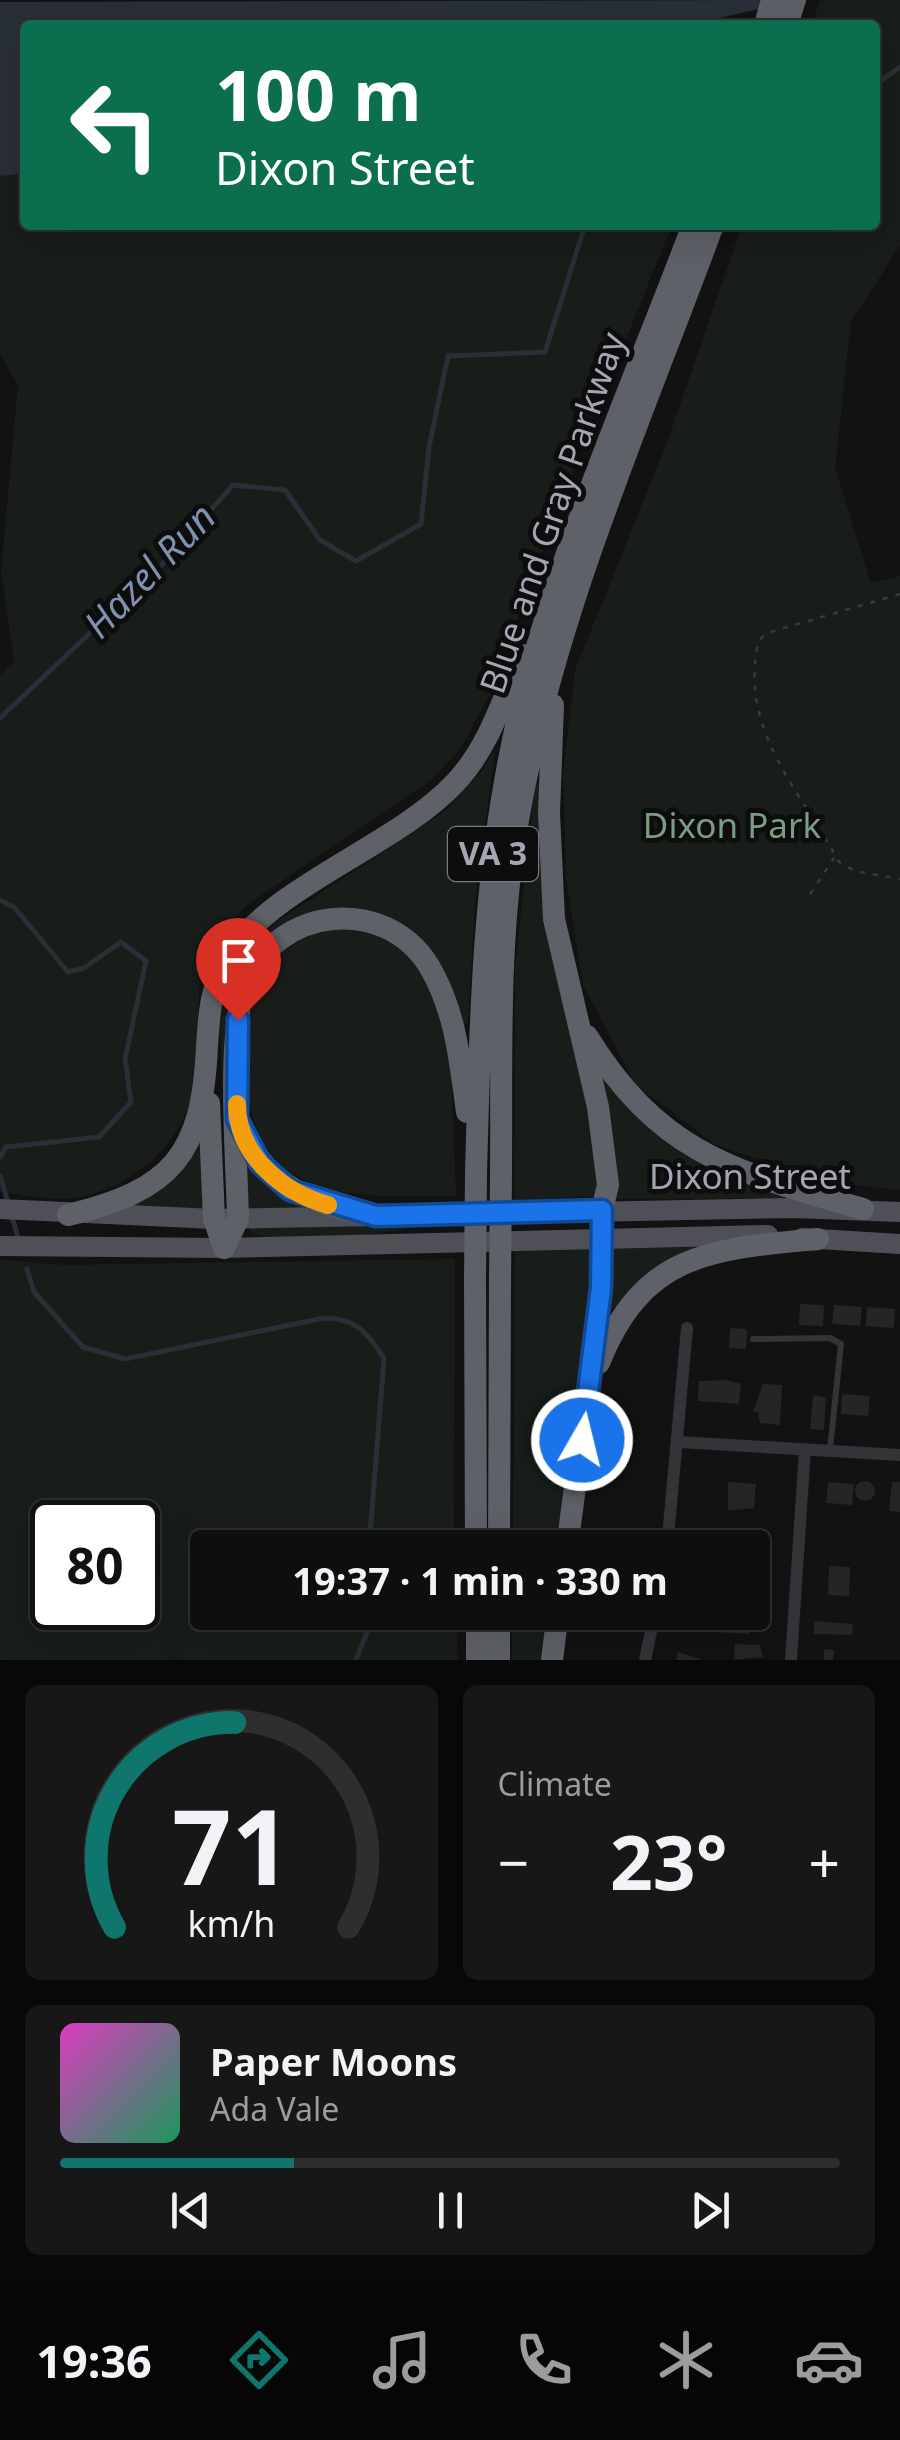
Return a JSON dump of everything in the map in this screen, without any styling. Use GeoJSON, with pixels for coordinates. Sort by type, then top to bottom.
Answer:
{"type":"FeatureCollection","features":[{"type":"Feature","properties":{"kind":"highway","name":"Blue and Gray Parkway"},"geometry":{"type":"LineString","coordinates":[[476,1530],[476,1175],[483,965],[494,844],[520,710],[573,542],[690,230]]}},
{"type":"Feature","properties":{"kind":"highway","name":"Blue and Gray Parkway"},"geometry":{"type":"LineString","coordinates":[[500,1530],[503,968],[510,879],[528,770],[555,657],[711,230]]}},
{"type":"Feature","properties":{"kind":"highway"},"geometry":{"type":"LineString","coordinates":[[68,1216],[110,1205],[166,1172],[182,1154],[200,1117],[210,1002],[228,956],[255,924],[456,782],[486,739],[573,542]]}},
{"type":"Feature","properties":{"kind":"highway"},"geometry":{"type":"LineString","coordinates":[[555,657],[550,862],[559,949],[604,1137],[608,1185],[602,1210],[601,1288],[569,1530]]}},
{"type":"Feature","properties":{"kind":"highway"},"geometry":{"type":"LineString","coordinates":[[224,1248],[237,1119],[238,1020],[256,964],[298,926],[334,917],[373,924],[408,943],[440,986],[456,1036],[476,1175]]}},
{"type":"Feature","properties":{"kind":"highway"},"geometry":{"type":"LineString","coordinates":[[576,1015],[626,1090],[695,1148],[769,1184],[863,1210]]}},
{"type":"Feature","properties":{"kind":"highway"},"geometry":{"type":"LineString","coordinates":[[206,1065],[226,1219]]}},
{"type":"Feature","properties":{"kind":"highway"},"geometry":{"type":"LineString","coordinates":[[237,1119],[260,1163],[290,1190],[376,1216]]}},
{"type":"Feature","properties":{"kind":"highway"},"geometry":{"type":"LineString","coordinates":[[586,1404],[614,1330],[634,1300],[661,1274],[712,1251],[818,1240]]}},
{"type":"Feature","properties":{"kind":"highway"},"geometry":{"type":"LineString","coordinates":[[477,1630],[477,1660]]}},
{"type":"Feature","properties":{"kind":"highway"},"geometry":{"type":"LineString","coordinates":[[499,1630],[499,1660]]}},
{"type":"Feature","properties":{"kind":"highway"},"geometry":{"type":"LineString","coordinates":[[552,1660],[556,1630]]}},
{"type":"Feature","properties":{"kind":"main road","name":"Dixon Street"},"geometry":{"type":"LineString","coordinates":[[0,1209],[68,1216],[226,1219],[602,1210],[900,1212]]}},
{"type":"Feature","properties":{"kind":"main road","name":"Dixon Street"},"geometry":{"type":"LineString","coordinates":[[0,1246],[224,1248],[767,1235],[900,1244]]}},
{"type":"Feature","properties":{"kind":"street"},"geometry":{"type":"LineString","coordinates":[[669,1530],[687,1328]]}},
{"type":"Feature","properties":{"kind":"street"},"geometry":{"type":"LineString","coordinates":[[679,1442],[900,1455]]}},
{"type":"Feature","properties":{"kind":"street"},"geometry":{"type":"LineString","coordinates":[[791,1660],[805,1449]]}},
{"type":"Feature","properties":{"kind":"street"},"geometry":{"type":"LineString","coordinates":[[645,1660],[652,1630]]}},
{"type":"Feature","properties":{"kind":"lane"},"geometry":{"type":"LineString","coordinates":[[753,1339],[830,1338],[841,1344],[830,1450]]}},
{"type":"Feature","properties":{"kind":"path"},"geometry":{"type":"LineString","coordinates":[[900,594],[766,634],[759,640],[756,652],[756,707],[766,742],[836,856],[844,868],[900,879]]}},
{"type":"Feature","properties":{"kind":"path"},"geometry":{"type":"LineString","coordinates":[[810,894],[826,864],[836,856]]}},
{"type":"Feature","properties":{"kind":"green space","name":"Dixon Park"},"geometry":{"type":"Polygon","coordinates":[[[820,0],[900,0],[900,246],[851,321],[835,468],[871,583],[900,576],[900,1190],[825,1182],[716,1145],[636,1085],[583,985],[566,878],[563,773],[575,670],[668,440],[740,230],[880,230],[880,20],[813,20],[820,0]]]}},
{"type":"Feature","properties":{"kind":"green space"},"geometry":{"type":"Polygon","coordinates":[[[20,174],[20,230],[670,230],[558,508],[491,692],[461,748],[432,779],[250,903],[228,927],[204,967],[195,1080],[180,1125],[166,1145],[130,1177],[85,1196],[61,1199],[0,1192],[0,676],[14,661],[1,571],[18,384],[0,355],[0,176],[20,174]]]}},
{"type":"Feature","properties":{"kind":"green space"},"geometry":{"type":"Polygon","coordinates":[[[495,750],[475,901],[468,1024],[460,1026],[440,971],[354,912],[254,954],[227,1208],[220,1026],[231,972],[273,924],[444,812],[480,773],[495,750]]]}},
{"type":"Feature","properties":{"kind":"green space"},"geometry":{"type":"Polygon","coordinates":[[[535,784],[542,785],[539,852],[547,939],[589,1105],[600,1190],[595,1196],[514,1200],[515,968],[535,784]]]}},
{"type":"Feature","properties":{"kind":"green space"},"geometry":{"type":"Polygon","coordinates":[[[355,923],[411,953],[436,1002],[451,1071],[456,1196],[372,1195],[311,1183],[272,1155],[258,1129],[248,1099],[244,1066],[251,1001],[262,973],[278,952],[295,939],[324,928],[355,923]]]}},
{"type":"Feature","properties":{"kind":"green space"},"geometry":{"type":"Polygon","coordinates":[[[591,1057],[657,1126],[700,1160],[753,1187],[788,1198],[616,1199],[591,1057]]]}},
{"type":"Feature","properties":{"kind":"green space"},"geometry":{"type":"Polygon","coordinates":[[[202,1133],[204,1211],[125,1206],[202,1133]]]}},
{"type":"Feature","properties":{"kind":"green space"},"geometry":{"type":"Polygon","coordinates":[[[246,1162],[275,1190],[309,1208],[249,1209],[246,1162]]]}},
{"type":"Feature","properties":{"kind":"green space"},"geometry":{"type":"Polygon","coordinates":[[[411,1224],[394,1230],[329,1238],[284,1239],[249,1232],[252,1228],[411,1224]]]}},
{"type":"Feature","properties":{"kind":"green space"},"geometry":{"type":"Polygon","coordinates":[[[699,1247],[640,1281],[606,1317],[612,1248],[699,1247]]]}},
{"type":"Feature","properties":{"kind":"green space"},"geometry":{"type":"Polygon","coordinates":[[[593,1249],[561,1530],[513,1530],[515,1251],[593,1249]]]}},
{"type":"Feature","properties":{"kind":"green space"},"geometry":{"type":"Polygon","coordinates":[[[455,1259],[454,1530],[190,1530],[190,1630],[457,1630],[458,1660],[0,1660],[0,1260],[65,1265],[455,1259]]]}},
{"type":"Feature","properties":{"kind":"green space"},"geometry":{"type":"Polygon","coordinates":[[[512,1630],[547,1630],[543,1660],[512,1660],[512,1630]]]}},
{"type":"Feature","properties":{"kind":"shaded area"},"geometry":{"type":"Polygon","coordinates":[[[799,0],[710,20],[20,20],[20,174],[0,176],[0,2],[799,0]]]}},
{"type":"Feature","properties":{"kind":"building"},"geometry":{"type":"Polygon","coordinates":[[[800,1304],[824,1305],[823,1326],[799,1325],[800,1304]]]}},
{"type":"Feature","properties":{"kind":"building"},"geometry":{"type":"Polygon","coordinates":[[[834,1305],[862,1307],[860,1326],[832,1324],[834,1305]]]}},
{"type":"Feature","properties":{"kind":"building"},"geometry":{"type":"Polygon","coordinates":[[[867,1307],[895,1309],[894,1328],[866,1326],[867,1307]]]}},
{"type":"Feature","properties":{"kind":"building"},"geometry":{"type":"Polygon","coordinates":[[[730,1328],[747,1329],[746,1349],[729,1348],[730,1328]]]}},
{"type":"Feature","properties":{"kind":"building"},"geometry":{"type":"Polygon","coordinates":[[[699,1381],[741,1384],[739,1404],[698,1401],[699,1381]]]}},
{"type":"Feature","properties":{"kind":"building"},"geometry":{"type":"Polygon","coordinates":[[[763,1384],[782,1385],[780,1425],[760,1423],[758,1412],[753,1412],[763,1384]]]}},
{"type":"Feature","properties":{"kind":"building"},"geometry":{"type":"Polygon","coordinates":[[[842,1394],[870,1396],[868,1416],[841,1414],[842,1394]]]}},
{"type":"Feature","properties":{"kind":"building"},"geometry":{"type":"Polygon","coordinates":[[[813,1395],[826,1398],[824,1430],[810,1429],[813,1395]]]}},
{"type":"Feature","properties":{"kind":"building"},"geometry":{"type":"Polygon","coordinates":[[[865,1481],[875,1491],[865,1501],[855,1491],[865,1481]]]}},
{"type":"Feature","properties":{"kind":"building"},"geometry":{"type":"Polygon","coordinates":[[[728,1482],[756,1484],[754,1508],[728,1511],[728,1482]]]}},
{"type":"Feature","properties":{"kind":"building"},"geometry":{"type":"Polygon","coordinates":[[[828,1482],[854,1484],[852,1505],[826,1503],[828,1482]]]}},
{"type":"Feature","properties":{"kind":"building"},"geometry":{"type":"Polygon","coordinates":[[[892,1482],[900,1482],[900,1512],[889,1511],[892,1482]]]}},
{"type":"Feature","properties":{"kind":"building"},"geometry":{"type":"Polygon","coordinates":[[[829,1566],[850,1567],[849,1596],[828,1595],[829,1566]]]}},
{"type":"Feature","properties":{"kind":"building"},"geometry":{"type":"Polygon","coordinates":[[[814,1621],[853,1624],[852,1635],[814,1634],[814,1621]]]}},
{"type":"Feature","properties":{"kind":"building"},"geometry":{"type":"Polygon","coordinates":[[[701,1630],[749,1630],[749,1634],[701,1630]]]}},
{"type":"Feature","properties":{"kind":"building"},"geometry":{"type":"Polygon","coordinates":[[[735,1644],[760,1645],[763,1657],[734,1660],[735,1644]]]}},
{"type":"Feature","properties":{"kind":"building"},"geometry":{"type":"Polygon","coordinates":[[[824,1649],[834,1650],[833,1660],[824,1660],[824,1649]]]}},
{"type":"Feature","properties":{"kind":"building"},"geometry":{"type":"Polygon","coordinates":[[[678,1652],[700,1659],[676,1660],[678,1652]]]}},
{"type":"Feature","properties":{"kind":"waterway","name":"Hazel Run"},"geometry":{"type":"LineString","coordinates":[[880,81],[900,67]]}},
{"type":"Feature","properties":{"kind":"waterway","name":"Hazel Run"},"geometry":{"type":"LineString","coordinates":[[0,718],[158,569],[233,485],[285,490],[320,540],[356,561],[421,524],[429,447],[448,356],[545,352],[583,230]]}},
{"type":"Feature","properties":{"kind":"waterway","name":"Hazel Run"},"geometry":{"type":"LineString","coordinates":[[0,900],[15,908],[68,972],[84,968],[121,942],[146,961],[125,1059],[131,1102],[99,1137],[6,1147],[0,1157]]}},
{"type":"Feature","properties":{"kind":"waterway","name":"Hazel Run"},"geometry":{"type":"LineString","coordinates":[[0,1176],[8,1202]]}},
{"type":"Feature","properties":{"kind":"waterway","name":"Hazel Run"},"geometry":{"type":"LineString","coordinates":[[11,1213],[19,1241]]}},
{"type":"Feature","properties":{"kind":"waterway","name":"Hazel Run"},"geometry":{"type":"LineString","coordinates":[[27,1269],[34,1292],[83,1347],[125,1359],[324,1318],[359,1328],[384,1358],[370,1530]]}},
{"type":"Feature","properties":{"kind":"waterway","name":"Hazel Run"},"geometry":{"type":"LineString","coordinates":[[356,1660],[368,1630]]}},
{"type":"Feature","properties":{"kind":"slow traffic"},"geometry":{"type":"LineString","coordinates":[[237,1104],[237,1119],[270,1175],[290,1190],[328,1205]]}},
{"type":"Feature","properties":{"kind":"route"},"geometry":{"type":"LineString","coordinates":[[238,1020],[237,1119],[260,1163],[290,1190],[319,1203],[376,1216],[602,1210],[601,1288],[582,1440]]}}]}
